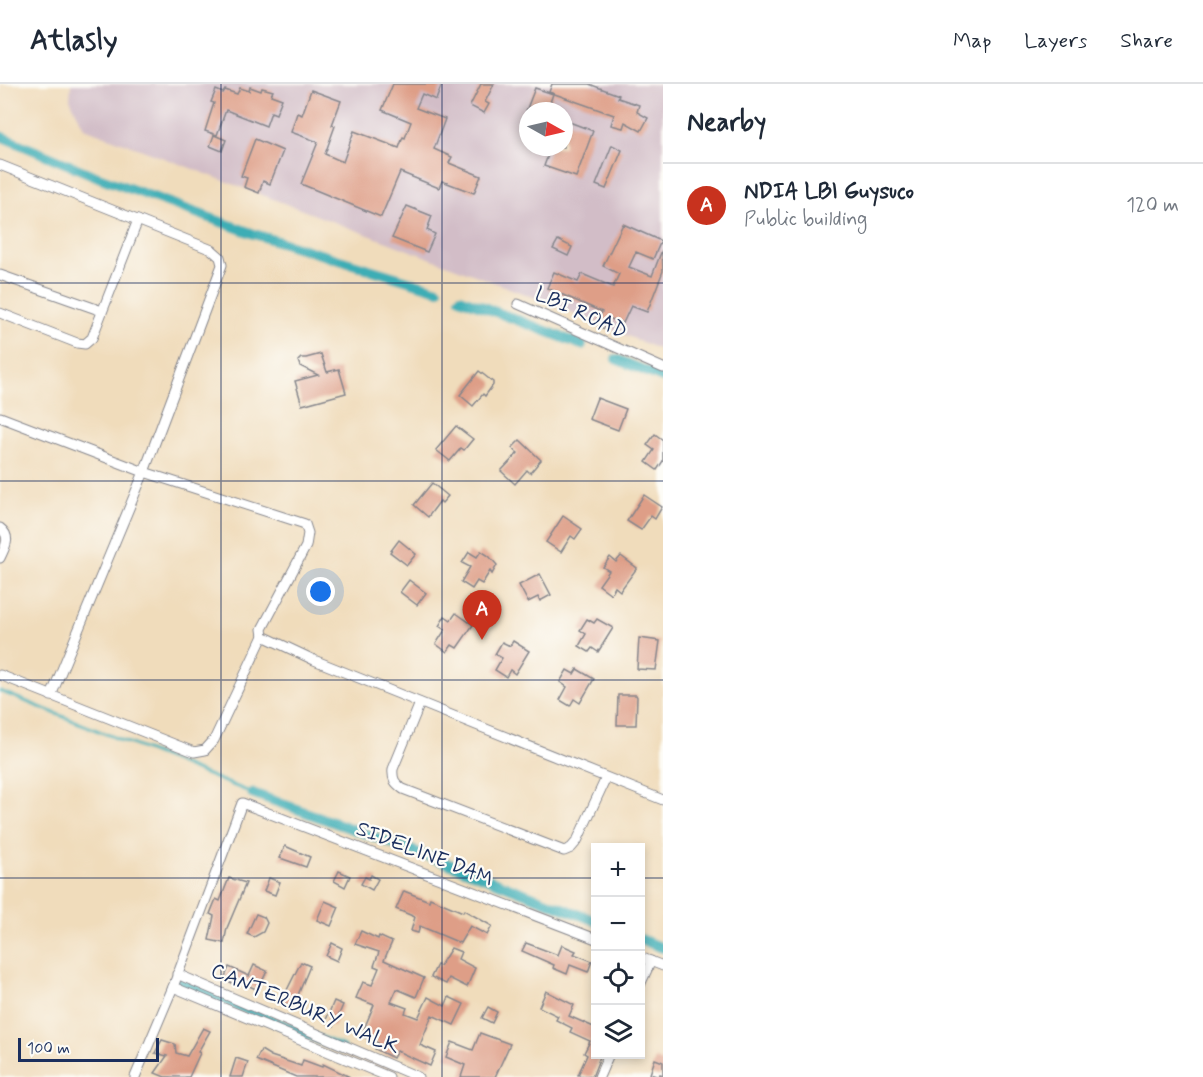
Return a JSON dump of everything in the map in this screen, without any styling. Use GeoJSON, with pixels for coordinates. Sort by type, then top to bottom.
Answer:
{"type":"FeatureCollection","features":[{"type":"Feature","properties":{"kind":"street"},"geometry":{"type":"LineString","coordinates":[[0,165],[212,250],[220,257],[222,265],[144,472],[51,696]]}},
{"type":"Feature","properties":{"kind":"street"},"geometry":{"type":"LineString","coordinates":[[0,313],[77,343],[85,344],[92,338],[138,220]]}},
{"type":"Feature","properties":{"kind":"street"},"geometry":{"type":"LineString","coordinates":[[0,275],[102,311]]}},
{"type":"Feature","properties":{"kind":"street","name":"LBI ROAD"},"geometry":{"type":"LineString","coordinates":[[518,304],[663,368]]}},
{"type":"Feature","properties":{"kind":"street"},"geometry":{"type":"LineString","coordinates":[[0,417],[144,472],[305,524],[308,533],[306,546],[262,629],[263,636],[214,740],[205,750],[194,752],[0,675]]}},
{"type":"Feature","properties":{"kind":"street"},"geometry":{"type":"LineString","coordinates":[[0,528],[6,532],[8,539],[0,558]]}},
{"type":"Feature","properties":{"kind":"street"},"geometry":{"type":"LineString","coordinates":[[263,636],[306,657],[663,800]]}},
{"type":"Feature","properties":{"kind":"street"},"geometry":{"type":"LineString","coordinates":[[420,702],[393,769],[394,783],[403,789],[564,850],[571,848],[578,841],[606,778]]}},
{"type":"Feature","properties":{"kind":"street","name":"SIDELINE DAM"},"geometry":{"type":"LineString","coordinates":[[177,974],[242,804],[591,937]]}},
{"type":"Feature","properties":{"kind":"street"},"geometry":{"type":"LineString","coordinates":[[645,959],[663,966]]}},
{"type":"Feature","properties":{"kind":"street"},"geometry":{"type":"LineString","coordinates":[[645,974],[651,961]]}},
{"type":"Feature","properties":{"kind":"street"},"geometry":{"type":"LineString","coordinates":[[135,1077],[177,974]]}},
{"type":"Feature","properties":{"kind":"street","name":"CANTERBURY WALK"},"geometry":{"type":"LineString","coordinates":[[177,974],[418,1077]]}},
{"type":"Feature","properties":{"kind":"street"},"geometry":{"type":"LineString","coordinates":[[173,987],[389,1077]]}},
{"type":"Feature","properties":{"kind":"street"},"geometry":{"type":"LineString","coordinates":[[599,1077],[607,1059]]}},
{"type":"Feature","properties":{"kind":"shaded area"},"geometry":{"type":"Polygon","coordinates":[[[71,84],[663,84],[663,351],[549,303],[84,128],[70,99],[71,84]]]}},
{"type":"Feature","properties":{"kind":"building"},"geometry":{"type":"Polygon","coordinates":[[[393,84],[442,84],[436,100],[422,94],[416,108],[445,119],[434,149],[452,157],[449,163],[481,176],[474,193],[442,181],[439,188],[400,172],[381,217],[301,184],[318,142],[291,132],[297,113],[302,115],[311,90],[341,101],[325,154],[343,162],[354,131],[399,148],[411,122],[382,110],[393,84]]]}},
{"type":"Feature","properties":{"kind":"building"},"geometry":{"type":"Polygon","coordinates":[[[481,84],[494,84],[485,102],[489,104],[484,113],[470,106],[481,84]]]}},
{"type":"Feature","properties":{"kind":"building"},"geometry":{"type":"Polygon","coordinates":[[[552,84],[589,84],[639,105],[637,112],[648,118],[641,131],[625,122],[623,128],[611,125],[614,115],[549,92],[552,84]]]}},
{"type":"Feature","properties":{"kind":"building"},"geometry":{"type":"Polygon","coordinates":[[[250,87],[261,91],[262,88],[273,91],[271,95],[282,99],[276,114],[271,112],[266,126],[226,110],[217,135],[205,131],[216,90],[237,94],[240,88],[249,91],[250,87]]]}},
{"type":"Feature","properties":{"kind":"building"},"geometry":{"type":"Polygon","coordinates":[[[535,88],[553,94],[550,102],[530,102],[535,88]]]}},
{"type":"Feature","properties":{"kind":"building"},"geometry":{"type":"Polygon","coordinates":[[[573,123],[593,131],[576,177],[544,166],[548,156],[573,156],[573,123]]]}},
{"type":"Feature","properties":{"kind":"building"},"geometry":{"type":"Polygon","coordinates":[[[214,135],[226,140],[222,151],[210,146],[214,135]]]}},
{"type":"Feature","properties":{"kind":"building"},"geometry":{"type":"Polygon","coordinates":[[[255,139],[283,151],[270,184],[263,181],[259,193],[244,187],[247,178],[241,176],[255,139]]]}},
{"type":"Feature","properties":{"kind":"building"},"geometry":{"type":"Polygon","coordinates":[[[612,145],[622,150],[606,189],[596,185],[612,145]]]}},
{"type":"Feature","properties":{"kind":"building"},"geometry":{"type":"Polygon","coordinates":[[[407,206],[432,216],[427,230],[435,234],[427,252],[392,238],[407,206]]]}},
{"type":"Feature","properties":{"kind":"building"},"geometry":{"type":"Polygon","coordinates":[[[623,224],[661,241],[653,259],[636,252],[629,267],[652,276],[662,250],[663,271],[647,312],[631,306],[623,323],[608,318],[604,329],[597,325],[602,312],[547,288],[554,272],[578,282],[582,274],[613,287],[619,274],[603,266],[623,224]]]}},
{"type":"Feature","properties":{"kind":"building"},"geometry":{"type":"Polygon","coordinates":[[[558,240],[572,247],[568,256],[553,249],[558,240]]]}},
{"type":"Feature","properties":{"kind":"building"},"geometry":{"type":"Polygon","coordinates":[[[321,354],[327,372],[339,369],[346,393],[302,405],[295,381],[318,375],[300,366],[298,361],[301,358],[321,354]]]}},
{"type":"Feature","properties":{"kind":"building"},"geometry":{"type":"Polygon","coordinates":[[[479,371],[493,382],[493,385],[473,406],[460,395],[479,371]]]}},
{"type":"Feature","properties":{"kind":"building"},"geometry":{"type":"Polygon","coordinates":[[[597,398],[626,409],[618,430],[589,419],[597,398]]]}},
{"type":"Feature","properties":{"kind":"building"},"geometry":{"type":"Polygon","coordinates":[[[456,426],[473,439],[450,461],[436,450],[456,426]]]}},
{"type":"Feature","properties":{"kind":"building"},"geometry":{"type":"Polygon","coordinates":[[[655,434],[663,440],[663,461],[657,470],[646,462],[654,450],[647,445],[655,434]]]}},
{"type":"Feature","properties":{"kind":"building"},"geometry":{"type":"Polygon","coordinates":[[[520,440],[541,460],[530,473],[527,470],[515,484],[501,471],[518,453],[512,448],[520,440]]]}},
{"type":"Feature","properties":{"kind":"building"},"geometry":{"type":"Polygon","coordinates":[[[432,483],[448,496],[442,503],[440,501],[428,517],[414,505],[432,483]]]}},
{"type":"Feature","properties":{"kind":"building"},"geometry":{"type":"Polygon","coordinates":[[[644,495],[662,507],[655,519],[651,516],[641,530],[627,521],[644,495]]]}},
{"type":"Feature","properties":{"kind":"building"},"geometry":{"type":"Polygon","coordinates":[[[563,516],[582,529],[575,539],[571,536],[561,552],[546,542],[563,516]]]}},
{"type":"Feature","properties":{"kind":"building"},"geometry":{"type":"Polygon","coordinates":[[[399,540],[416,554],[407,565],[390,552],[399,540]]]}},
{"type":"Feature","properties":{"kind":"building"},"geometry":{"type":"Polygon","coordinates":[[[481,551],[497,565],[482,584],[477,581],[472,589],[461,582],[470,567],[462,563],[469,552],[477,557],[481,551]]]}},
{"type":"Feature","properties":{"kind":"building"},"geometry":{"type":"Polygon","coordinates":[[[621,556],[637,568],[620,591],[615,587],[611,594],[599,585],[609,571],[603,567],[610,557],[616,562],[621,556]]]}},
{"type":"Feature","properties":{"kind":"building"},"geometry":{"type":"Polygon","coordinates":[[[540,574],[551,595],[540,601],[538,597],[528,602],[519,585],[540,574]]]}},
{"type":"Feature","properties":{"kind":"building"},"geometry":{"type":"Polygon","coordinates":[[[409,580],[426,593],[417,605],[400,592],[409,580]]]}},
{"type":"Feature","properties":{"kind":"building"},"geometry":{"type":"Polygon","coordinates":[[[456,613],[473,625],[457,648],[452,645],[447,652],[436,644],[445,630],[439,626],[445,616],[451,620],[456,613]]]}},
{"type":"Feature","properties":{"kind":"building"},"geometry":{"type":"Polygon","coordinates":[[[587,619],[594,623],[597,619],[613,628],[598,652],[592,648],[589,652],[579,646],[586,634],[580,630],[587,619]]]}},
{"type":"Feature","properties":{"kind":"building"},"geometry":{"type":"Polygon","coordinates":[[[639,638],[660,641],[656,670],[637,669],[639,638]]]}},
{"type":"Feature","properties":{"kind":"building"},"geometry":{"type":"Polygon","coordinates":[[[513,641],[529,651],[515,674],[510,670],[506,677],[495,670],[502,658],[495,654],[502,642],[510,646],[513,641]]]}},
{"type":"Feature","properties":{"kind":"building"},"geometry":{"type":"Polygon","coordinates":[[[577,669],[594,679],[580,703],[574,699],[570,706],[560,700],[567,687],[560,682],[567,670],[574,674],[577,669]]]}},
{"type":"Feature","properties":{"kind":"building"},"geometry":{"type":"Polygon","coordinates":[[[618,695],[636,695],[636,725],[617,725],[618,695]]]}},
{"type":"Feature","properties":{"kind":"building"},"geometry":{"type":"Polygon","coordinates":[[[285,846],[310,857],[306,867],[280,858],[285,846]]]}},
{"type":"Feature","properties":{"kind":"building"},"geometry":{"type":"Polygon","coordinates":[[[339,871],[350,876],[345,887],[334,881],[339,871]]]}},
{"type":"Feature","properties":{"kind":"building"},"geometry":{"type":"Polygon","coordinates":[[[371,875],[378,879],[372,890],[361,884],[365,877],[369,879],[371,875]]]}},
{"type":"Feature","properties":{"kind":"building"},"geometry":{"type":"Polygon","coordinates":[[[229,878],[246,883],[227,928],[224,943],[209,940],[214,916],[210,914],[216,899],[220,901],[229,878]]]}},
{"type":"Feature","properties":{"kind":"building"},"geometry":{"type":"Polygon","coordinates":[[[269,878],[280,882],[275,895],[264,891],[269,878]]]}},
{"type":"Feature","properties":{"kind":"building"},"geometry":{"type":"Polygon","coordinates":[[[404,891],[429,901],[430,898],[463,912],[464,910],[492,926],[487,935],[470,926],[460,943],[420,926],[418,933],[411,931],[415,917],[396,909],[404,891]]]}},
{"type":"Feature","properties":{"kind":"building"},"geometry":{"type":"Polygon","coordinates":[[[325,901],[339,907],[331,926],[317,920],[325,901]]]}},
{"type":"Feature","properties":{"kind":"building"},"geometry":{"type":"Polygon","coordinates":[[[256,914],[264,917],[267,923],[263,932],[254,937],[247,934],[256,914]]]}},
{"type":"Feature","properties":{"kind":"building"},"geometry":{"type":"Polygon","coordinates":[[[361,931],[378,939],[379,936],[392,942],[384,960],[424,978],[416,997],[397,989],[391,1002],[407,1008],[405,1013],[418,1018],[428,997],[445,1006],[449,997],[464,1004],[454,1025],[432,1015],[420,1045],[436,1052],[430,1066],[397,1051],[393,1058],[375,1049],[378,1043],[361,1036],[374,1005],[356,998],[363,982],[372,985],[379,968],[374,966],[379,952],[355,944],[361,931]]]}},
{"type":"Feature","properties":{"kind":"building"},"geometry":{"type":"Polygon","coordinates":[[[332,943],[342,948],[337,961],[326,956],[332,943]]]}},
{"type":"Feature","properties":{"kind":"building"},"geometry":{"type":"Polygon","coordinates":[[[526,943],[558,955],[562,945],[576,951],[574,954],[591,961],[591,964],[588,972],[570,965],[567,974],[553,968],[554,965],[522,951],[526,943]]]}},
{"type":"Feature","properties":{"kind":"building"},"geometry":{"type":"Polygon","coordinates":[[[451,948],[461,952],[458,959],[475,968],[467,987],[449,978],[446,984],[431,977],[437,965],[440,966],[451,948]]]}},
{"type":"Feature","properties":{"kind":"building"},"geometry":{"type":"Polygon","coordinates":[[[301,962],[310,966],[293,1007],[281,1002],[301,962]]]}},
{"type":"Feature","properties":{"kind":"building"},"geometry":{"type":"Polygon","coordinates":[[[254,965],[267,971],[258,990],[236,980],[234,984],[224,979],[229,967],[249,976],[254,965]]]}},
{"type":"Feature","properties":{"kind":"building"},"geometry":{"type":"Polygon","coordinates":[[[546,991],[574,1005],[569,1016],[591,1026],[591,1059],[599,1059],[592,1077],[578,1075],[587,1055],[584,1053],[590,1041],[570,1032],[572,1028],[556,1020],[558,1016],[539,1007],[546,991]]]}},
{"type":"Feature","properties":{"kind":"building"},"geometry":{"type":"Polygon","coordinates":[[[334,1001],[343,1005],[334,1026],[325,1022],[334,1001]]]}},
{"type":"Feature","properties":{"kind":"building"},"geometry":{"type":"Polygon","coordinates":[[[488,1007],[497,1012],[492,1023],[482,1018],[488,1007]]]}},
{"type":"Feature","properties":{"kind":"building"},"geometry":{"type":"Polygon","coordinates":[[[203,1028],[210,1031],[198,1052],[200,1053],[189,1077],[165,1077],[155,1073],[167,1056],[155,1053],[162,1040],[175,1044],[176,1053],[187,1056],[203,1028]]]}},
{"type":"Feature","properties":{"kind":"building"},"geometry":{"type":"Polygon","coordinates":[[[480,1033],[510,1044],[495,1077],[461,1077],[465,1065],[446,1057],[452,1042],[473,1050],[480,1033]]]}},
{"type":"Feature","properties":{"kind":"building"},"geometry":{"type":"Polygon","coordinates":[[[261,1050],[271,1056],[301,1066],[303,1060],[322,1067],[323,1064],[350,1077],[296,1077],[256,1060],[261,1050]]]}},
{"type":"Feature","properties":{"kind":"building"},"geometry":{"type":"Polygon","coordinates":[[[236,1058],[248,1062],[243,1077],[230,1077],[236,1058]]]}},
{"type":"Feature","properties":{"kind":"building"},"geometry":{"type":"Polygon","coordinates":[[[655,1059],[663,1062],[663,1075],[660,1074],[659,1077],[650,1074],[655,1059]]]}},
{"type":"Feature","properties":{"kind":"waterway"},"geometry":{"type":"LineString","coordinates":[[0,136],[98,177],[254,234],[438,290]]}},
{"type":"Feature","properties":{"kind":"waterway"},"geometry":{"type":"LineString","coordinates":[[460,298],[582,345]]}},
{"type":"Feature","properties":{"kind":"waterway"},"geometry":{"type":"LineString","coordinates":[[616,359],[663,378]]}},
{"type":"Feature","properties":{"kind":"waterway"},"geometry":{"type":"LineString","coordinates":[[0,691],[252,793]]}},
{"type":"Feature","properties":{"kind":"waterway"},"geometry":{"type":"LineString","coordinates":[[252,793],[444,862],[591,919]]}},
{"type":"Feature","properties":{"kind":"waterway"},"geometry":{"type":"LineString","coordinates":[[645,941],[663,948]]}},
{"type":"Feature","properties":{"kind":"waterway"},"geometry":{"type":"LineString","coordinates":[[177,981],[342,1049]]}},
{"type":"Feature","properties":{"kind":"place","name":"NDIA LBI Guysuco"},"geometry":{"type":"Point","coordinates":[482,640]}}]}
